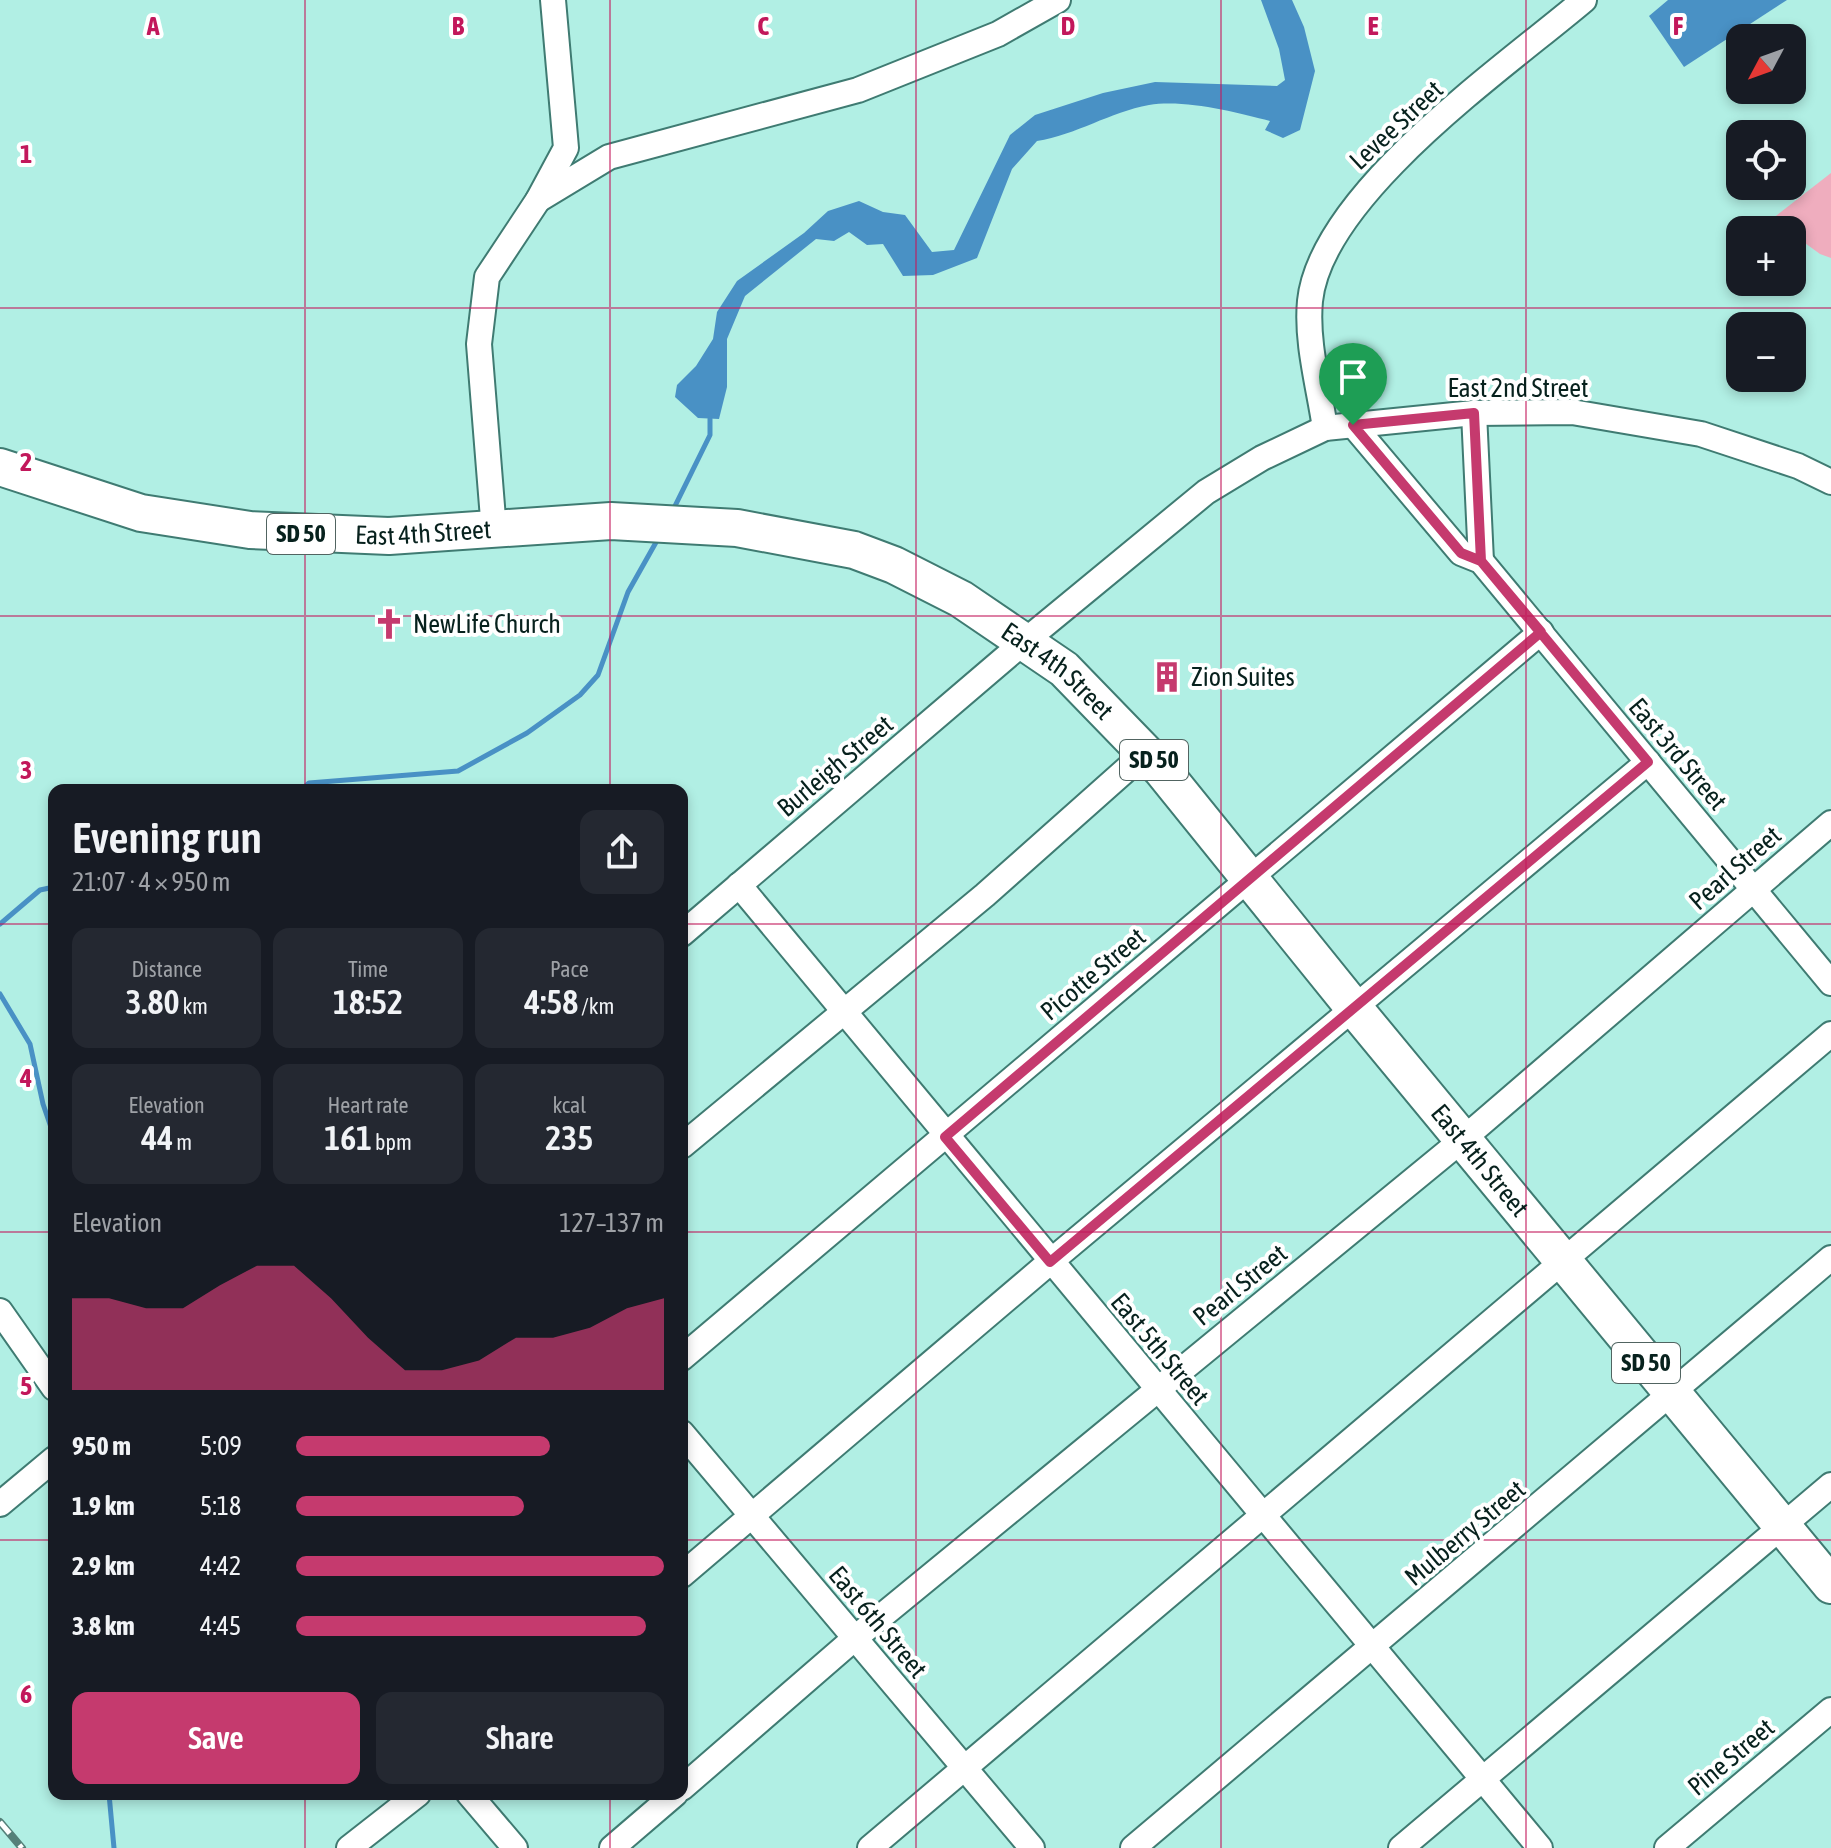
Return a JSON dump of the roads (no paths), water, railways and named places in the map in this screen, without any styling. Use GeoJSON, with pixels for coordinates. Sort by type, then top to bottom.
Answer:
{"type":"FeatureCollection","features":[{"type":"Feature","properties":{"kind":"highway","name":"East 4th Street"},"geometry":{"type":"LineString","coordinates":[[0,467],[141,513],[250,530],[389,536],[611,521],[737,528],[854,550],[940,587],[1025,641],[1085,689],[1146,752],[1831,1585]]}},
{"type":"Feature","properties":{"kind":"street"},"geometry":{"type":"LineString","coordinates":[[494,531],[479,344],[487,277],[538,200],[566,148],[553,0]]}},
{"type":"Feature","properties":{"kind":"street"},"geometry":{"type":"LineString","coordinates":[[538,200],[609,157],[858,90],[998,34],[1058,0]]}},
{"type":"Feature","properties":{"kind":"street","name":"Levee Street"},"geometry":{"type":"LineString","coordinates":[[1325,428],[1310,303],[1318,269],[1341,226],[1380,174],[1584,0]]}},
{"type":"Feature","properties":{"kind":"street","name":"East 2nd Street"},"geometry":{"type":"LineString","coordinates":[[1025,641],[1206,492],[1262,458],[1325,428],[1474,413],[1572,412],[1644,422],[1748,448],[1831,482]]}},
{"type":"Feature","properties":{"kind":"street"},"geometry":{"type":"LineString","coordinates":[[1474,413],[1481,561]]}},
{"type":"Feature","properties":{"kind":"street","name":"East 3rd Street"},"geometry":{"type":"LineString","coordinates":[[1353,425],[1461,553],[1481,561],[1831,983]]}},
{"type":"Feature","properties":{"kind":"street","name":"Picotte Street"},"geometry":{"type":"LineString","coordinates":[[688,1353],[1541,632]]}},
{"type":"Feature","properties":{"kind":"street","name":"Burleigh Street"},"geometry":{"type":"LineString","coordinates":[[688,929],[1025,641]]}},
{"type":"Feature","properties":{"kind":"street"},"geometry":{"type":"LineString","coordinates":[[688,1141],[985,895],[1146,752]]}},
{"type":"Feature","properties":{"kind":"street"},"geometry":{"type":"LineString","coordinates":[[688,1570],[1050,1262],[1648,762]]}},
{"type":"Feature","properties":{"kind":"street","name":"Pearl Street"},"geometry":{"type":"LineString","coordinates":[[688,1783],[855,1638],[1462,1140],[1831,823]]}},
{"type":"Feature","properties":{"kind":"street","name":"East 5th Street"},"geometry":{"type":"LineString","coordinates":[[739,885],[945,1137],[1540,1848]]}},
{"type":"Feature","properties":{"kind":"street"},"geometry":{"type":"LineString","coordinates":[[870,1848],[962,1766],[1564,1263],[1831,1034]]}},
{"type":"Feature","properties":{"kind":"street","name":"Mulberry Street"},"geometry":{"type":"LineString","coordinates":[[1133,1848],[1673,1395],[1831,1258]]}},
{"type":"Feature","properties":{"kind":"street"},"geometry":{"type":"LineString","coordinates":[[0,1311],[48,1379]]}},
{"type":"Feature","properties":{"kind":"street","name":"East 6th Street"},"geometry":{"type":"LineString","coordinates":[[688,1440],[1032,1848]]}},
{"type":"Feature","properties":{"kind":"street"},"geometry":{"type":"LineString","coordinates":[[0,1504],[48,1464]]}},
{"type":"Feature","properties":{"kind":"street"},"geometry":{"type":"LineString","coordinates":[[1401,1848],[1831,1485]]}},
{"type":"Feature","properties":{"kind":"street","name":"Pine Street"},"geometry":{"type":"LineString","coordinates":[[1667,1848],[1831,1710]]}},
{"type":"Feature","properties":{"kind":"street"},"geometry":{"type":"LineString","coordinates":[[349,1848],[410,1800]]}},
{"type":"Feature","properties":{"kind":"street"},"geometry":{"type":"LineString","coordinates":[[474,1800],[515,1848]]}},
{"type":"Feature","properties":{"kind":"street"},"geometry":{"type":"LineString","coordinates":[[612,1848],[668,1800]]}},
{"type":"Feature","properties":{"kind":"water"},"geometry":{"type":"Polygon","coordinates":[[[1261,0],[1292,0],[1304,27],[1315,71],[1300,130],[1283,138],[1265,130],[1270,121],[1210,107],[1163,104],[1135,108],[1037,141],[1012,169],[977,258],[933,275],[903,276],[883,244],[867,245],[849,232],[834,241],[816,239],[745,296],[727,339],[727,387],[719,419],[698,418],[675,397],[677,385],[696,366],[713,339],[717,312],[737,281],[804,233],[828,211],[859,201],[883,212],[905,215],[932,252],[954,250],[1010,135],[1035,115],[1103,93],[1155,82],[1277,86],[1285,80],[1279,49],[1261,0]]]}},
{"type":"Feature","properties":{"kind":"water"},"geometry":{"type":"Polygon","coordinates":[[[1668,0],[1787,0],[1750,24],[1726,24],[1726,40],[1684,67],[1649,16],[1668,0]]]}},
{"type":"Feature","properties":{"kind":"waterway"},"geometry":{"type":"LineString","coordinates":[[673,510],[710,435],[710,419]]}},
{"type":"Feature","properties":{"kind":"waterway"},"geometry":{"type":"LineString","coordinates":[[308,784],[458,771],[527,733],[580,695],[598,675],[628,592],[659,537]]}},
{"type":"Feature","properties":{"kind":"waterway"},"geometry":{"type":"LineString","coordinates":[[0,924],[40,890],[48,888]]}},
{"type":"Feature","properties":{"kind":"waterway"},"geometry":{"type":"LineString","coordinates":[[0,994],[30,1044],[48,1119]]}},
{"type":"Feature","properties":{"kind":"waterway"},"geometry":{"type":"LineString","coordinates":[[110,1800],[114,1848]]}},
{"type":"Feature","properties":{"kind":"railway"},"geometry":{"type":"LineString","coordinates":[[0,1822],[22,1848]]}},
{"type":"Feature","properties":{"kind":"place","name":"NewLife Church"},"geometry":{"type":"Point","coordinates":[389,624]}},
{"type":"Feature","properties":{"kind":"place","name":"Zion Suites"},"geometry":{"type":"Point","coordinates":[1167,677]}}]}
